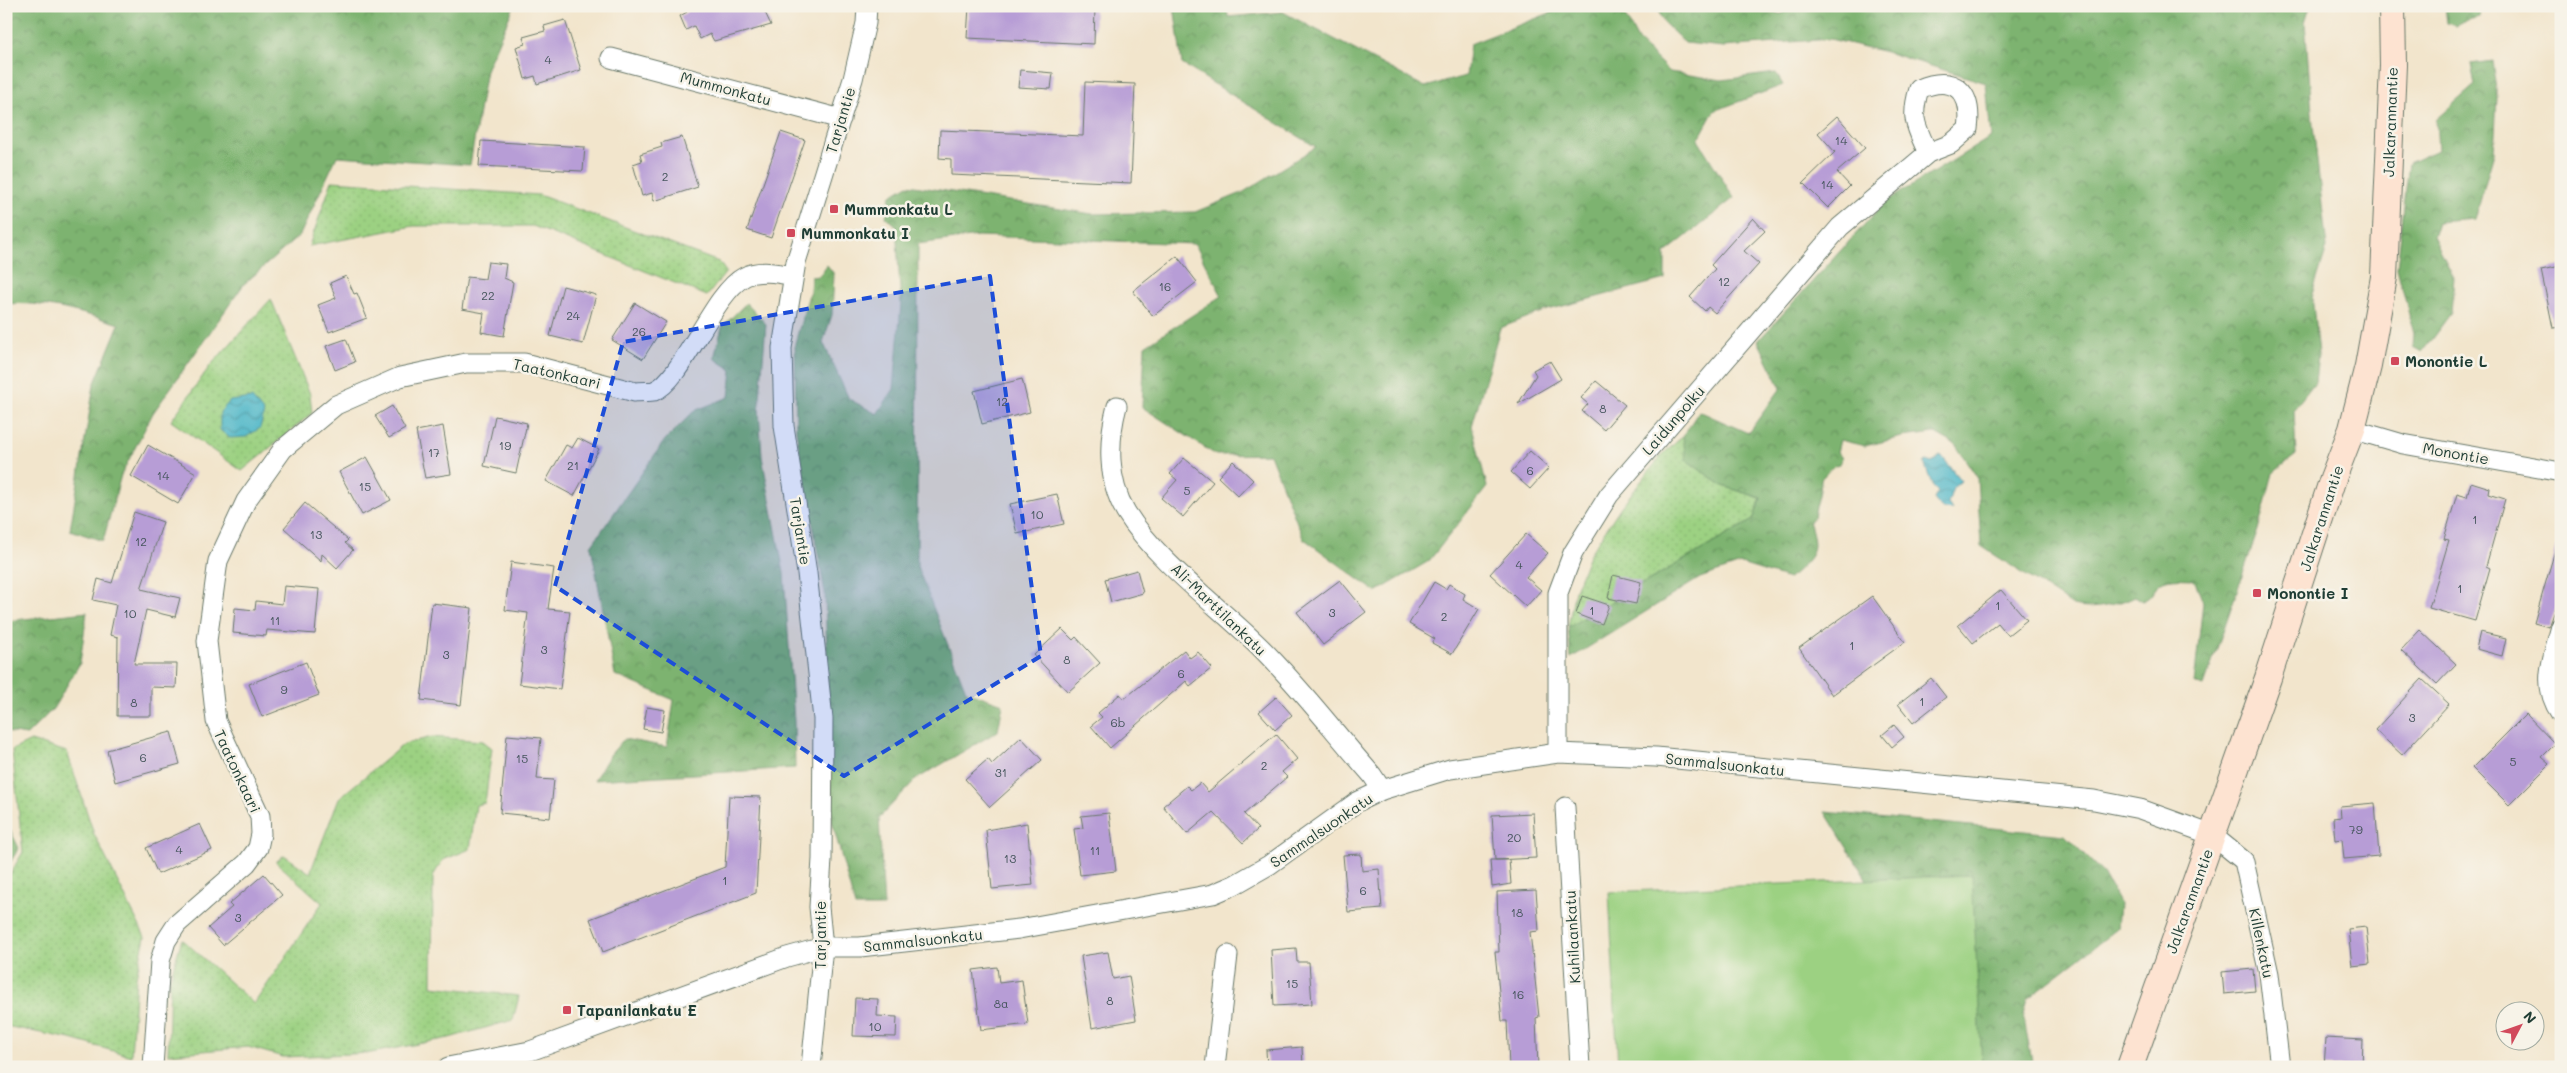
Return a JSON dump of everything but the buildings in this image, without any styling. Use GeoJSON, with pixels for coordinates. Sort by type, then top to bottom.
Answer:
{"type":"FeatureCollection","features":[{"type":"Feature","properties":{"kind":"main road","name":"Jalkarannantie"},"geometry":{"type":"LineString","coordinates":[[2130,1067],[2268,678],[2333,478],[2352,429],[2368,366],[2384,277],[2393,65],[2392,6]]}},
{"type":"Feature","properties":{"kind":"street","name":"Tarjantie"},"geometry":{"type":"LineString","coordinates":[[812,1067],[823,947],[819,908],[823,718],[807,573],[784,426],[782,348],[793,276],[860,51],[866,23],[867,6]]}},
{"type":"Feature","properties":{"kind":"street","name":"Mummonkatu"},"geometry":{"type":"LineString","coordinates":[[611,58],[841,119]]}},
{"type":"Feature","properties":{"kind":"street","name":"Laidunpolku"},"geometry":{"type":"LineString","coordinates":[[1558,753],[1558,593],[1573,553],[1608,495],[1840,227],[1928,153]]}},
{"type":"Feature","properties":{"kind":"street","name":"Taatonkaari"},"geometry":{"type":"LineString","coordinates":[[153,1067],[160,961],[166,941],[177,924],[247,863],[258,848],[261,834],[260,816],[216,721],[207,641],[218,561],[246,501],[283,449],[336,405],[400,377],[466,363],[524,363],[635,392],[654,391],[672,376],[718,306],[743,277],[757,272],[793,276]]}},
{"type":"Feature","properties":{"kind":"street","name":"Ali-Marttilankatu"},"geometry":{"type":"LineString","coordinates":[[1117,406],[1111,429],[1111,471],[1125,511],[1148,542],[1263,650],[1372,775],[1382,790]]}},
{"type":"Feature","properties":{"kind":"street","name":"Monontie"},"geometry":{"type":"LineString","coordinates":[[2352,429],[2403,444],[2561,472]]}},
{"type":"Feature","properties":{"kind":"street"},"geometry":{"type":"LineString","coordinates":[[2561,626],[2549,684],[2552,700],[2561,714]]}},
{"type":"Feature","properties":{"kind":"street","name":"Sammalsuonkatu"},"geometry":{"type":"LineString","coordinates":[[448,1067],[529,1059],[787,957],[823,947],[860,947],[1019,929],[1213,894],[1234,885],[1269,865],[1357,802],[1382,790],[1450,769],[1558,753],[1656,757],[2094,800],[2140,809],[2212,835]]}},
{"type":"Feature","properties":{"kind":"street","name":"Kuhilaankatu"},"geometry":{"type":"LineString","coordinates":[[1565,807],[1580,1067]]}},
{"type":"Feature","properties":{"kind":"street","name":"Killenkatu"},"geometry":{"type":"LineString","coordinates":[[2212,835],[2244,860],[2269,974],[2280,1067]]}},
{"type":"Feature","properties":{"kind":"street"},"geometry":{"type":"LineString","coordinates":[[1215,1067],[1228,955]]}},
{"type":"Feature","properties":{"kind":"highlighted area"},"geometry":{"type":"Polygon","coordinates":[[[990,276],[1041,656],[844,776],[555,586],[623,342],[990,276]]]}},
{"type":"Feature","properties":{"kind":"green space"},"geometry":{"type":"Polygon","coordinates":[[[6,6],[514,6],[486,70],[470,165],[337,156],[300,235],[244,284],[153,413],[121,475],[103,541],[70,530],[94,385],[119,324],[49,306],[6,304],[6,6]]]}},
{"type":"Feature","properties":{"kind":"green space"},"geometry":{"type":"Polygon","coordinates":[[[1174,6],[1227,6],[1228,17],[1283,12],[1425,87],[1466,76],[1470,44],[1568,6],[1620,6],[1639,42],[1670,72],[1722,80],[1776,73],[1783,85],[1714,111],[1698,140],[1734,198],[1665,253],[1665,279],[1544,311],[1500,328],[1472,426],[1487,487],[1429,561],[1376,592],[1303,538],[1270,454],[1216,455],[1142,407],[1145,346],[1222,296],[1195,244],[978,236],[918,244],[917,566],[966,691],[1003,704],[998,731],[915,780],[879,818],[884,907],[855,907],[832,821],[825,593],[796,431],[795,343],[810,291],[811,277],[819,276],[827,265],[834,274],[832,315],[823,342],[849,399],[877,414],[894,389],[901,304],[896,225],[886,217],[891,195],[908,185],[1092,214],[1195,212],[1242,193],[1316,147],[1182,64],[1174,6]]]}},
{"type":"Feature","properties":{"kind":"green space"},"geometry":{"type":"Polygon","coordinates":[[[1656,6],[1749,6],[1781,14],[1796,6],[2310,6],[2305,22],[2313,125],[2327,248],[2312,294],[2318,355],[2315,382],[2294,409],[2296,455],[2273,473],[2258,530],[2204,686],[2194,683],[2203,602],[2194,579],[2163,581],[2143,601],[2135,596],[2104,606],[2088,608],[2073,606],[1981,546],[1977,477],[1955,444],[1935,433],[1902,437],[1865,446],[1840,440],[1837,452],[1842,458],[1839,464],[1833,466],[1821,479],[1814,517],[1809,521],[1814,541],[1812,554],[1789,579],[1741,564],[1700,578],[1571,658],[1568,627],[1753,520],[1761,498],[1723,486],[1686,460],[1683,436],[1699,411],[1748,433],[1781,388],[1758,341],[1885,202],[1991,137],[1986,83],[1886,52],[1830,39],[1724,47],[1685,43],[1664,23],[1656,6]]]}},
{"type":"Feature","properties":{"kind":"green space"},"geometry":{"type":"Polygon","coordinates":[[[2445,6],[2481,6],[2479,17],[2464,21],[2455,26],[2447,23],[2445,6]]]}},
{"type":"Feature","properties":{"kind":"green space"},"geometry":{"type":"Polygon","coordinates":[[[2492,61],[2497,97],[2494,153],[2475,219],[2438,222],[2433,237],[2454,277],[2451,313],[2422,352],[2413,347],[2414,334],[2397,268],[2409,163],[2438,150],[2436,119],[2475,85],[2471,64],[2492,61]]]}},
{"type":"Feature","properties":{"kind":"green space"},"geometry":{"type":"Polygon","coordinates":[[[332,181],[539,195],[719,262],[726,272],[707,296],[533,226],[414,226],[309,246],[332,181]]]}},
{"type":"Feature","properties":{"kind":"green space"},"geometry":{"type":"Polygon","coordinates":[[[271,299],[310,394],[312,413],[242,471],[171,421],[210,366],[271,299]]]}},
{"type":"Feature","properties":{"kind":"green space"},"geometry":{"type":"Polygon","coordinates":[[[746,303],[766,324],[759,409],[762,457],[784,573],[794,721],[795,768],[594,780],[610,755],[624,739],[667,747],[674,700],[615,675],[591,546],[665,440],[694,411],[729,397],[732,370],[714,358],[722,327],[746,303]]]}},
{"type":"Feature","properties":{"kind":"green space"},"geometry":{"type":"Polygon","coordinates":[[[1683,436],[1687,460],[1723,486],[1761,498],[1753,520],[1568,627],[1575,590],[1589,555],[1620,508],[1662,455],[1683,436]]]}},
{"type":"Feature","properties":{"kind":"green space"},"geometry":{"type":"Polygon","coordinates":[[[87,612],[80,663],[53,709],[27,735],[6,732],[6,621],[87,612]]]}},
{"type":"Feature","properties":{"kind":"green space"},"geometry":{"type":"Polygon","coordinates":[[[432,737],[483,741],[492,748],[485,803],[476,805],[470,849],[443,860],[433,876],[432,986],[519,996],[513,1020],[449,1038],[371,1053],[283,1057],[248,1047],[168,1054],[170,979],[182,939],[254,1004],[322,903],[276,862],[284,855],[310,873],[339,798],[404,744],[432,737]]]}},
{"type":"Feature","properties":{"kind":"green space"},"geometry":{"type":"Polygon","coordinates":[[[31,741],[67,752],[94,834],[145,937],[136,977],[131,1056],[71,1039],[6,1026],[6,881],[23,852],[12,750],[31,741]]]}},
{"type":"Feature","properties":{"kind":"green space"},"geometry":{"type":"Polygon","coordinates":[[[1825,812],[2065,835],[2102,872],[2119,903],[2117,929],[2027,999],[2023,1014],[2033,1067],[1982,1067],[1972,875],[1867,880],[1825,812]]]}},
{"type":"Feature","properties":{"kind":"green space"},"geometry":{"type":"Polygon","coordinates":[[[6,830],[10,830],[19,848],[6,869],[6,830]]]}},
{"type":"Feature","properties":{"kind":"green space"},"geometry":{"type":"Polygon","coordinates":[[[1972,875],[1982,1067],[1618,1067],[1609,892],[1972,875]]]}},
{"type":"Feature","properties":{"kind":"water"},"geometry":{"type":"Polygon","coordinates":[[[252,398],[264,413],[260,428],[246,437],[230,438],[220,430],[220,412],[230,401],[252,398]]]}},
{"type":"Feature","properties":{"kind":"water"},"geometry":{"type":"Polygon","coordinates":[[[1941,455],[1961,481],[1953,488],[1948,503],[1952,510],[1942,509],[1934,499],[1938,492],[1933,487],[1924,463],[1926,461],[1932,463],[1941,455]]]}},
{"type":"Feature","properties":{"kind":"place","name":"Mummonkatu L"},"geometry":{"type":"Point","coordinates":[834,209]}},
{"type":"Feature","properties":{"kind":"place","name":"Mummonkatu I"},"geometry":{"type":"Point","coordinates":[791,233]}},
{"type":"Feature","properties":{"kind":"place","name":"Monontie L"},"geometry":{"type":"Point","coordinates":[2395,361]}},
{"type":"Feature","properties":{"kind":"place","name":"Monontie I"},"geometry":{"type":"Point","coordinates":[2257,593]}},
{"type":"Feature","properties":{"kind":"place","name":"Tapanilankatu E"},"geometry":{"type":"Point","coordinates":[567,1010]}}]}
